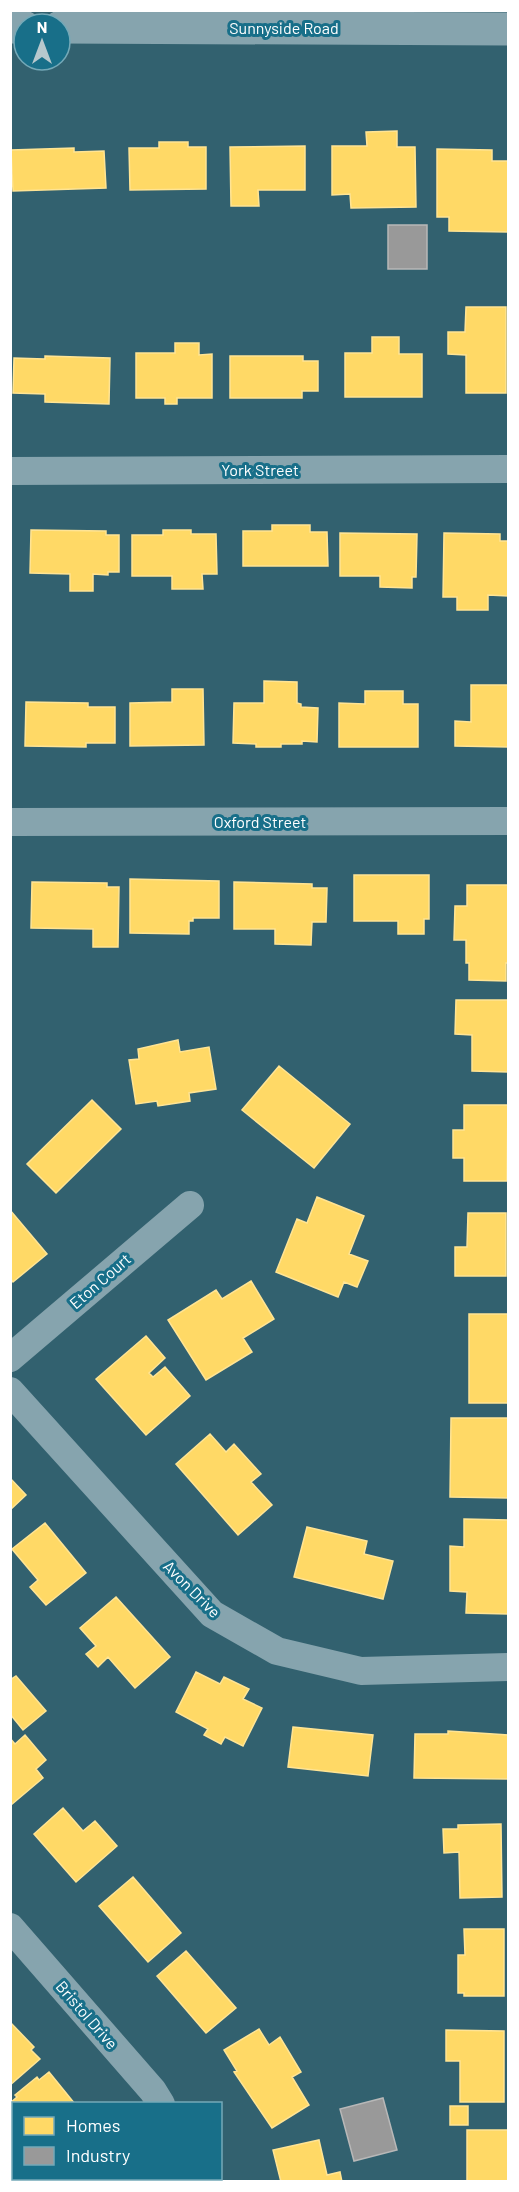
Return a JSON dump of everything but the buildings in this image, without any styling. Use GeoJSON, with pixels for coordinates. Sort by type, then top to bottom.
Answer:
{"type":"FeatureCollection","features":[{"type":"Feature","properties":{"kind":"street","name":"Sunnyside Road"},"geometry":{"type":"LineString","coordinates":[[72,27],[443,19],[508,29]]}},
{"type":"Feature","properties":{"kind":"street","name":"York Street"},"geometry":{"type":"LineString","coordinates":[[10,471],[508,469]]}},
{"type":"Feature","properties":{"kind":"street","name":"Oxford Street"},"geometry":{"type":"LineString","coordinates":[[10,822],[508,821]]}},
{"type":"Feature","properties":{"kind":"street","name":"Eton Court"},"geometry":{"type":"LineString","coordinates":[[10,1358],[190,1205]]}},
{"type":"Feature","properties":{"kind":"street","name":"Avon Drive"},"geometry":{"type":"LineString","coordinates":[[10,1391],[212,1614],[277,1651],[361,1671],[508,1667]]}},
{"type":"Feature","properties":{"kind":"street","name":"Bristol Drive"},"geometry":{"type":"LineString","coordinates":[[10,1927],[160,2102]]}}]}
